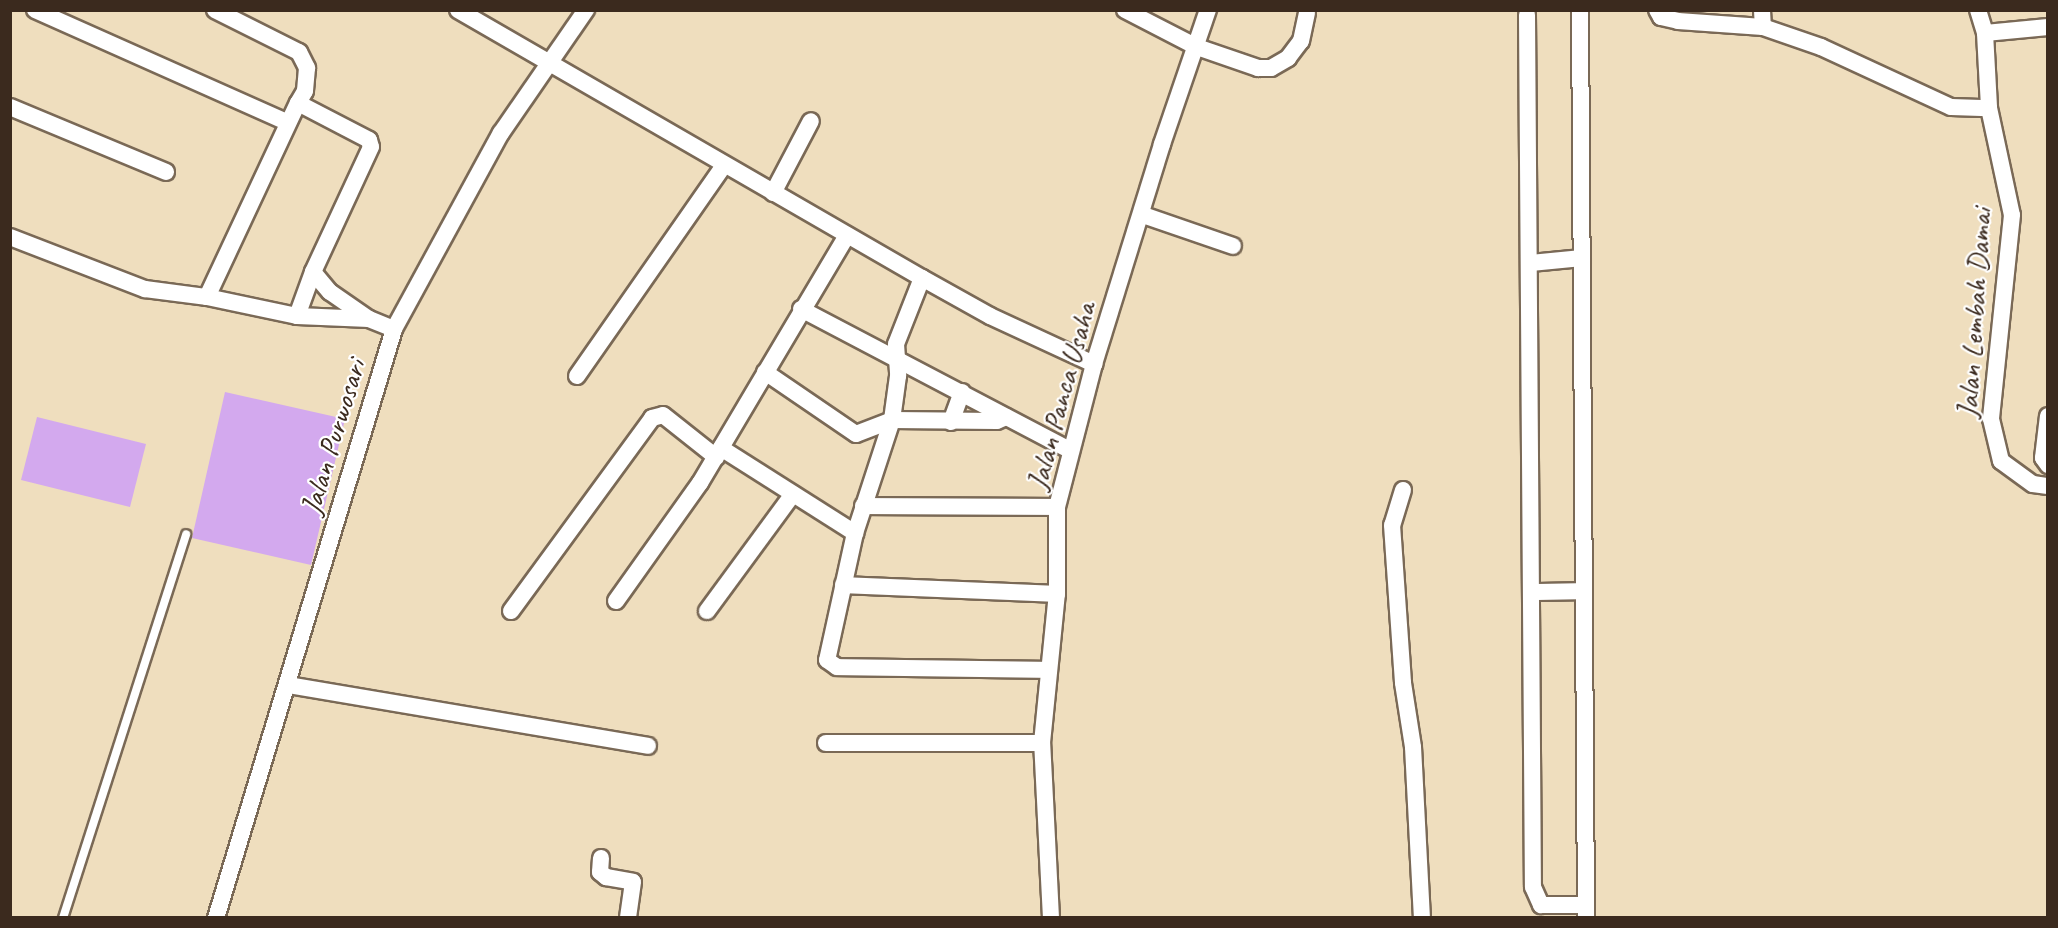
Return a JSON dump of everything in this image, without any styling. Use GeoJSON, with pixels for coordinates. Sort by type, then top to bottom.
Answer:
{"type":"FeatureCollection","features":[{"type":"Feature","properties":{"kind":"street"},"geometry":{"type":"LineString","coordinates":[[35,10],[287,122]]}},
{"type":"Feature","properties":{"kind":"street"},"geometry":{"type":"LineString","coordinates":[[207,297],[287,122],[304,91],[308,68],[299,52],[214,10]]}},
{"type":"Feature","properties":{"kind":"street"},"geometry":{"type":"LineString","coordinates":[[458,10],[990,316],[1094,363]]}},
{"type":"Feature","properties":{"kind":"street","name":"Jalan Purwosari"},"geometry":{"type":"LineString","coordinates":[[216,918],[288,685],[369,402],[394,329],[501,133],[586,10]]}},
{"type":"Feature","properties":{"kind":"street"},"geometry":{"type":"LineString","coordinates":[[1125,10],[1197,47],[1258,68],[1271,68],[1288,58],[1301,41],[1307,13]]}},
{"type":"Feature","properties":{"kind":"street","name":"Jalan Panca Usaha"},"geometry":{"type":"LineString","coordinates":[[1051,918],[1042,743],[1057,594],[1057,507],[1069,450],[1094,363],[1143,215],[1162,144],[1209,10]]}},
{"type":"Feature","properties":{"kind":"street"},"geometry":{"type":"LineString","coordinates":[[1527,15],[1531,263],[1533,887],[1542,906],[1586,911],[1582,591],[1580,10]]}},
{"type":"Feature","properties":{"kind":"street"},"geometry":{"type":"LineString","coordinates":[[1657,10],[1661,17],[1678,21],[1762,19],[1951,107],[1989,108]]}},
{"type":"Feature","properties":{"kind":"street","name":"Jalan Lembah Damai"},"geometry":{"type":"LineString","coordinates":[[1978,10],[1986,33],[1989,108],[2012,215],[1997,341],[1991,419],[1994,441],[2001,461],[2010,471],[2048,486]]}},
{"type":"Feature","properties":{"kind":"street"},"geometry":{"type":"LineString","coordinates":[[1986,33],[2048,27]]}},
{"type":"Feature","properties":{"kind":"street"},"geometry":{"type":"LineString","coordinates":[[297,316],[313,272],[371,147],[369,140],[298,103]]}},
{"type":"Feature","properties":{"kind":"street"},"geometry":{"type":"LineString","coordinates":[[10,107],[166,172]]}},
{"type":"Feature","properties":{"kind":"street"},"geometry":{"type":"LineString","coordinates":[[773,193],[811,121]]}},
{"type":"Feature","properties":{"kind":"street"},"geometry":{"type":"LineString","coordinates":[[577,376],[724,165]]}},
{"type":"Feature","properties":{"kind":"street"},"geometry":{"type":"LineString","coordinates":[[1143,215],[1233,246]]}},
{"type":"Feature","properties":{"kind":"street"},"geometry":{"type":"LineString","coordinates":[[616,601],[718,452],[847,234]]}},
{"type":"Feature","properties":{"kind":"street"},"geometry":{"type":"LineString","coordinates":[[10,237],[145,289],[207,297],[297,316],[369,319]]}},
{"type":"Feature","properties":{"kind":"street"},"geometry":{"type":"LineString","coordinates":[[1531,263],[1582,258]]}},
{"type":"Feature","properties":{"kind":"street"},"geometry":{"type":"LineString","coordinates":[[313,272],[330,292],[369,319],[394,329]]}},
{"type":"Feature","properties":{"kind":"street"},"geometry":{"type":"LineString","coordinates":[[922,278],[896,344],[895,362],[898,376],[892,420],[855,534],[827,660],[831,666],[1048,670]]}},
{"type":"Feature","properties":{"kind":"street"},"geometry":{"type":"LineString","coordinates":[[801,309],[895,362],[962,392],[1069,450]]}},
{"type":"Feature","properties":{"kind":"street"},"geometry":{"type":"LineString","coordinates":[[765,372],[856,434],[892,420],[997,421],[1006,417]]}},
{"type":"Feature","properties":{"kind":"street"},"geometry":{"type":"LineString","coordinates":[[951,422],[962,392]]}},
{"type":"Feature","properties":{"kind":"street"},"geometry":{"type":"LineString","coordinates":[[511,611],[652,418],[663,416],[718,452],[794,494],[855,534]]}},
{"type":"Feature","properties":{"kind":"street"},"geometry":{"type":"LineString","coordinates":[[2048,416],[2043,458],[2048,465]]}},
{"type":"Feature","properties":{"kind":"street"},"geometry":{"type":"LineString","coordinates":[[1403,490],[1392,525],[1403,682],[1413,747],[1422,918]]}},
{"type":"Feature","properties":{"kind":"street"},"geometry":{"type":"LineString","coordinates":[[707,611],[794,494]]}},
{"type":"Feature","properties":{"kind":"street"},"geometry":{"type":"LineString","coordinates":[[863,506],[1057,507]]}},
{"type":"Feature","properties":{"kind":"street"},"geometry":{"type":"LineString","coordinates":[[843,585],[1057,594]]}},
{"type":"Feature","properties":{"kind":"street"},"geometry":{"type":"LineString","coordinates":[[1532,592],[1582,591]]}},
{"type":"Feature","properties":{"kind":"street"},"geometry":{"type":"LineString","coordinates":[[288,685],[648,746]]}},
{"type":"Feature","properties":{"kind":"street"},"geometry":{"type":"LineString","coordinates":[[826,744],[1042,743]]}},
{"type":"Feature","properties":{"kind":"street"},"geometry":{"type":"LineString","coordinates":[[601,858],[600,872],[606,877],[633,882],[628,918]]}},
{"type":"Feature","properties":{"kind":"lane"},"geometry":{"type":"LineString","coordinates":[[63,918],[186,534]]}},
{"type":"Feature","properties":{"kind":"building"},"geometry":{"type":"Polygon","coordinates":[[[225,392],[345,419],[311,565],[192,538],[225,392]]]}},
{"type":"Feature","properties":{"kind":"building"},"geometry":{"type":"Polygon","coordinates":[[[37,417],[146,444],[130,507],[21,480],[37,417]]]}}]}
